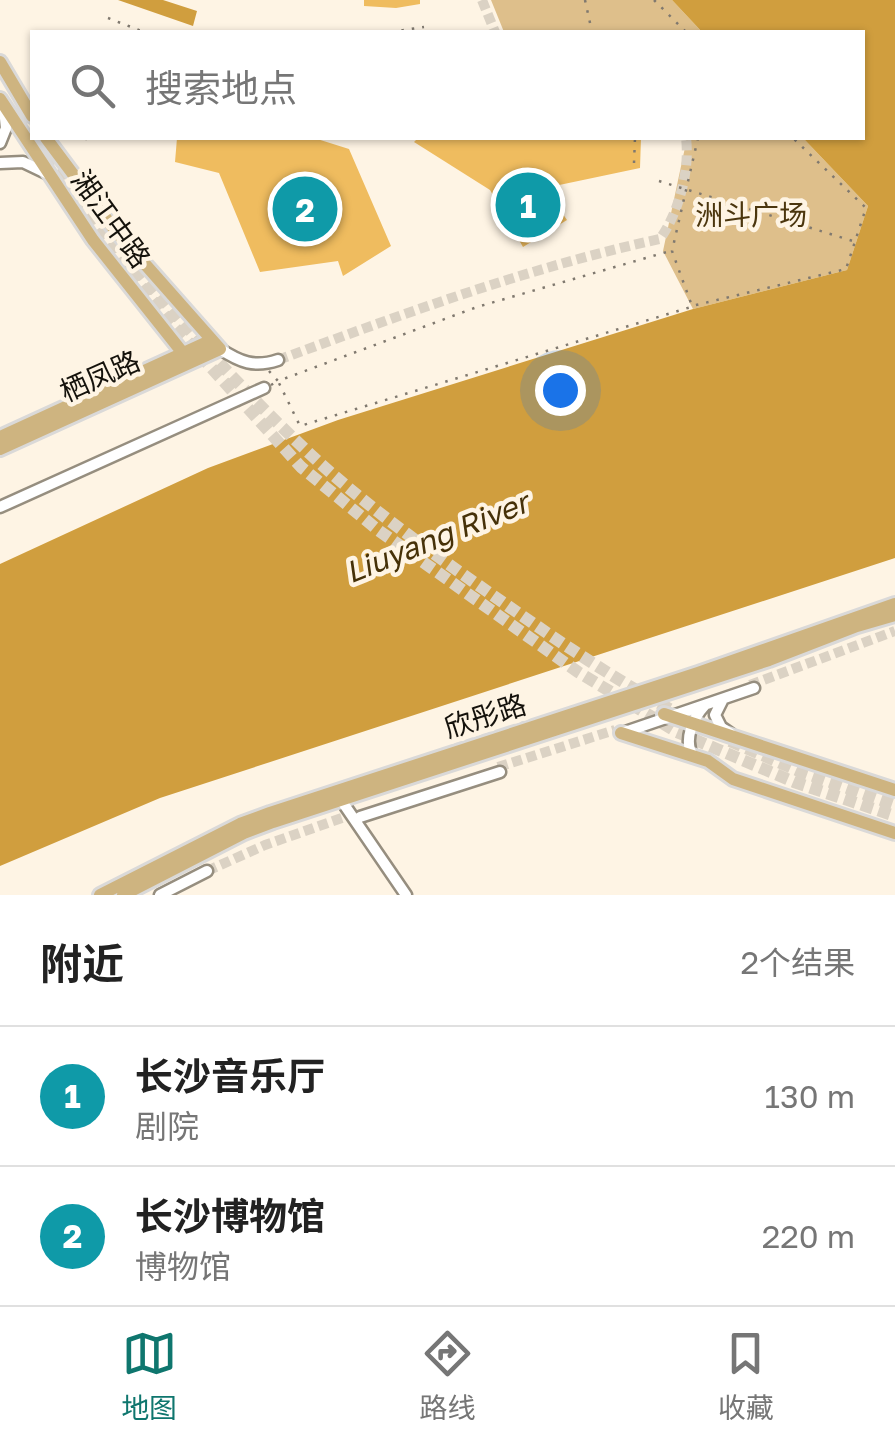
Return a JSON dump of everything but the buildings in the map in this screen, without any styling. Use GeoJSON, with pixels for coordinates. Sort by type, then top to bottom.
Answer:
{"type":"FeatureCollection","features":[{"type":"Feature","properties":{"kind":"main road"},"geometry":{"type":"LineString","coordinates":[[0,62],[30,113]]}},
{"type":"Feature","properties":{"kind":"main road","name":"湘江中路"},"geometry":{"type":"LineString","coordinates":[[1,101],[110,264],[187,358]]}},
{"type":"Feature","properties":{"kind":"main road","name":"湘江中路"},"geometry":{"type":"LineString","coordinates":[[48,140],[114,228],[216,344]]}},
{"type":"Feature","properties":{"kind":"main road","name":"栖凤路"},"geometry":{"type":"LineString","coordinates":[[0,449],[216,344]]}},
{"type":"Feature","properties":{"kind":"main road","name":"栖凤路"},"geometry":{"type":"LineString","coordinates":[[0,437],[187,358]]}},
{"type":"Feature","properties":{"kind":"main road","name":"欣彤路"},"geometry":{"type":"LineString","coordinates":[[123,895],[244,834],[335,796],[895,604]]}},
{"type":"Feature","properties":{"kind":"main road","name":"欣彤路"},"geometry":{"type":"LineString","coordinates":[[100,895],[240,824],[676,691],[895,615]]}},
{"type":"Feature","properties":{"kind":"main road"},"geometry":{"type":"LineString","coordinates":[[668,715],[895,790]]}},
{"type":"Feature","properties":{"kind":"main road"},"geometry":{"type":"LineString","coordinates":[[617,732],[708,761],[733,779],[895,834]]}},
{"type":"Feature","properties":{"kind":"street"},"geometry":{"type":"LineString","coordinates":[[0,143],[6,128],[1,101]]}},
{"type":"Feature","properties":{"kind":"street"},"geometry":{"type":"LineString","coordinates":[[0,163],[31,163],[48,174]]}},
{"type":"Feature","properties":{"kind":"street"},"geometry":{"type":"LineString","coordinates":[[216,344],[241,363],[264,365],[278,360]]}},
{"type":"Feature","properties":{"kind":"street"},"geometry":{"type":"LineString","coordinates":[[0,507],[264,388]]}},
{"type":"Feature","properties":{"kind":"street"},"geometry":{"type":"LineString","coordinates":[[617,732],[752,687]]}},
{"type":"Feature","properties":{"kind":"street"},"geometry":{"type":"LineString","coordinates":[[668,715],[722,697]]}},
{"type":"Feature","properties":{"kind":"street"},"geometry":{"type":"LineString","coordinates":[[722,697],[715,715],[721,727],[736,738]]}},
{"type":"Feature","properties":{"kind":"street"},"geometry":{"type":"LineString","coordinates":[[693,756],[688,747],[693,723],[705,705]]}},
{"type":"Feature","properties":{"kind":"street"},"geometry":{"type":"LineString","coordinates":[[359,815],[499,769]]}},
{"type":"Feature","properties":{"kind":"street"},"geometry":{"type":"LineString","coordinates":[[335,796],[402,895]]}},
{"type":"Feature","properties":{"kind":"street"},"geometry":{"type":"LineString","coordinates":[[160,895],[208,874],[174,895]]}},
{"type":"Feature","properties":{"kind":"path"},"geometry":{"type":"LineString","coordinates":[[585,0],[592,30]]}},
{"type":"Feature","properties":{"kind":"path"},"geometry":{"type":"LineString","coordinates":[[654,0],[684,30]]}},
{"type":"Feature","properties":{"kind":"path"},"geometry":{"type":"LineString","coordinates":[[108,18],[139,30]]}},
{"type":"Feature","properties":{"kind":"path"},"geometry":{"type":"LineString","coordinates":[[404,30],[424,27]]}},
{"type":"Feature","properties":{"kind":"path"},"geometry":{"type":"LineString","coordinates":[[87,140],[92,144]]}},
{"type":"Feature","properties":{"kind":"path"},"geometry":{"type":"LineString","coordinates":[[634,163],[635,140]]}},
{"type":"Feature","properties":{"kind":"path"},"geometry":{"type":"LineString","coordinates":[[692,306],[672,251],[697,140]]}},
{"type":"Feature","properties":{"kind":"path"},"geometry":{"type":"LineString","coordinates":[[264,365],[278,381],[300,426],[692,306],[846,269],[866,208],[795,140]]}},
{"type":"Feature","properties":{"kind":"path"},"geometry":{"type":"LineString","coordinates":[[660,181],[855,242]]}},
{"type":"Feature","properties":{"kind":"path"},"geometry":{"type":"LineString","coordinates":[[264,388],[477,308],[672,251]]}},
{"type":"Feature","properties":{"kind":"green space"},"geometry":{"type":"Polygon","coordinates":[[[491,0],[672,0],[700,30],[503,30],[491,0]]]}},
{"type":"Feature","properties":{"kind":"green space","name":"洲斗广场"},"geometry":{"type":"Polygon","coordinates":[[[687,140],[805,140],[868,206],[847,270],[693,309],[663,251],[687,140]]]}},
{"type":"Feature","properties":{"kind":"water"},"geometry":{"type":"Polygon","coordinates":[[[118,0],[163,0],[197,11],[193,26],[118,0]]]}},
{"type":"Feature","properties":{"kind":"water","name":"Liuyang River"},"geometry":{"type":"Polygon","coordinates":[[[672,0],[895,0],[895,558],[160,798],[0,866],[0,564],[208,468],[338,420],[693,309],[847,270],[868,206],[805,140],[865,140],[865,30],[700,30],[672,0]]]}},
{"type":"Feature","properties":{"kind":"tunnel"},"geometry":{"type":"LineString","coordinates":[[482,0],[494,30]]}},
{"type":"Feature","properties":{"kind":"tunnel"},"geometry":{"type":"LineString","coordinates":[[41,140],[100,222],[166,303],[236,381],[333,475],[483,588],[593,663],[681,715]]}},
{"type":"Feature","properties":{"kind":"tunnel"},"geometry":{"type":"LineString","coordinates":[[278,360],[515,277],[660,239],[682,190],[686,140]]}},
{"type":"Feature","properties":{"kind":"tunnel"},"geometry":{"type":"LineString","coordinates":[[84,217],[169,321],[301,467],[378,530],[578,672],[677,732],[794,782],[895,816]]}},
{"type":"Feature","properties":{"kind":"tunnel"},"geometry":{"type":"LineString","coordinates":[[750,685],[895,631]]}},
{"type":"Feature","properties":{"kind":"tunnel"},"geometry":{"type":"LineString","coordinates":[[498,767],[615,730]]}},
{"type":"Feature","properties":{"kind":"tunnel"},"geometry":{"type":"LineString","coordinates":[[730,741],[799,771],[895,805]]}},
{"type":"Feature","properties":{"kind":"tunnel"},"geometry":{"type":"LineString","coordinates":[[207,871],[265,845],[359,812]]}},
{"type":"Feature","properties":{"kind":"place","name":"长沙音乐厅"},"geometry":{"type":"Point","coordinates":[528,205]}},
{"type":"Feature","properties":{"kind":"place","name":"长沙博物馆"},"geometry":{"type":"Point","coordinates":[305,209]}}]}
